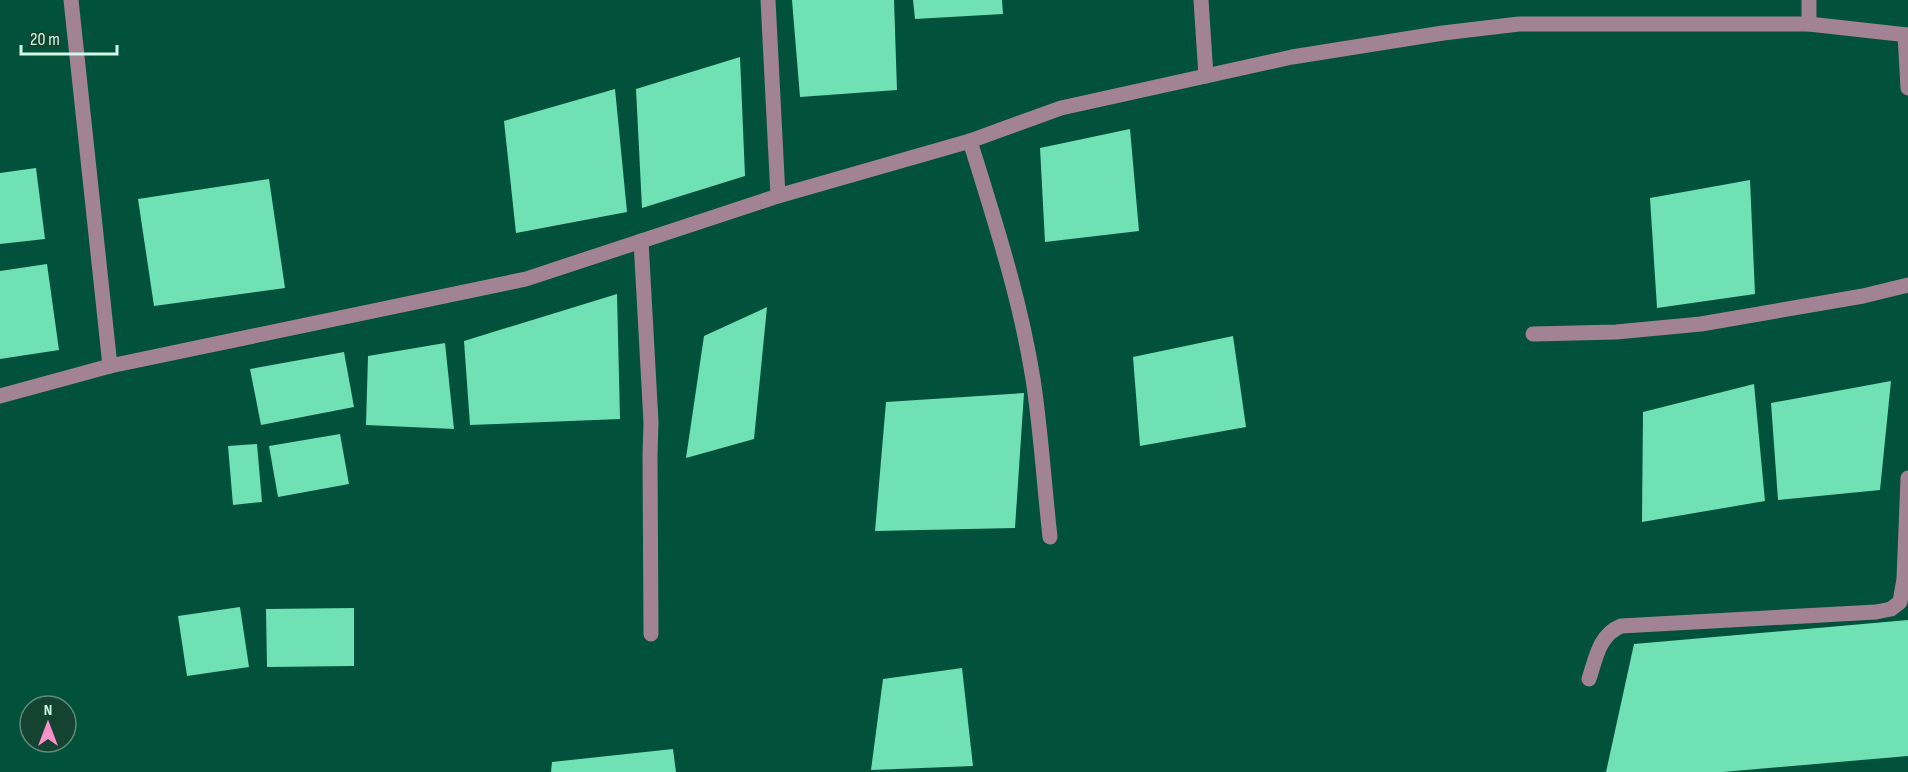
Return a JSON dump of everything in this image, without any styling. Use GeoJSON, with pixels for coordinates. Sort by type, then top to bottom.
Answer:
{"type":"FeatureCollection","features":[{"type":"Feature","properties":{"kind":"street"},"geometry":{"type":"LineString","coordinates":[[71,0],[110,366]]}},
{"type":"Feature","properties":{"kind":"street"},"geometry":{"type":"LineString","coordinates":[[768,0],[778,196]]}},
{"type":"Feature","properties":{"kind":"street"},"geometry":{"type":"LineString","coordinates":[[1201,0],[1206,76]]}},
{"type":"Feature","properties":{"kind":"street"},"geometry":{"type":"LineString","coordinates":[[1809,0],[1809,24]]}},
{"type":"Feature","properties":{"kind":"street"},"geometry":{"type":"LineString","coordinates":[[0,396],[110,366],[526,279],[778,196],[970,141],[1061,108],[1292,57],[1443,33],[1519,24],[1809,24],[1906,35],[1908,88]]}},
{"type":"Feature","properties":{"kind":"street"},"geometry":{"type":"LineString","coordinates":[[970,141],[1009,267],[1022,324],[1033,379],[1050,537]]}},
{"type":"Feature","properties":{"kind":"street"},"geometry":{"type":"LineString","coordinates":[[641,241],[651,422],[651,634]]}},
{"type":"Feature","properties":{"kind":"street"},"geometry":{"type":"LineString","coordinates":[[1533,334],[1616,332],[1701,324],[1863,296],[1908,285]]}},
{"type":"Feature","properties":{"kind":"street"},"geometry":{"type":"LineString","coordinates":[[1589,679],[1604,637],[1613,629],[1621,626],[1876,612],[1891,609],[1900,602],[1904,579],[1908,478]]}},
{"type":"Feature","properties":{"kind":"building"},"geometry":{"type":"Polygon","coordinates":[[[792,0],[894,0],[897,90],[800,97],[792,0]]]}},
{"type":"Feature","properties":{"kind":"building"},"geometry":{"type":"Polygon","coordinates":[[[913,0],[1002,0],[1003,14],[915,19],[913,0]]]}},
{"type":"Feature","properties":{"kind":"building"},"geometry":{"type":"Polygon","coordinates":[[[740,57],[745,176],[642,208],[636,89],[740,57]]]}},
{"type":"Feature","properties":{"kind":"building"},"geometry":{"type":"Polygon","coordinates":[[[615,89],[627,212],[516,233],[504,121],[615,89]]]}},
{"type":"Feature","properties":{"kind":"building"},"geometry":{"type":"Polygon","coordinates":[[[1130,129],[1139,231],[1045,242],[1040,148],[1130,129]]]}},
{"type":"Feature","properties":{"kind":"building"},"geometry":{"type":"Polygon","coordinates":[[[36,168],[45,239],[0,244],[0,173],[36,168]]]}},
{"type":"Feature","properties":{"kind":"building"},"geometry":{"type":"Polygon","coordinates":[[[269,179],[285,288],[154,306],[138,199],[269,179]]]}},
{"type":"Feature","properties":{"kind":"building"},"geometry":{"type":"Polygon","coordinates":[[[1750,180],[1755,294],[1657,308],[1650,198],[1750,180]]]}},
{"type":"Feature","properties":{"kind":"building"},"geometry":{"type":"Polygon","coordinates":[[[47,264],[59,350],[0,359],[0,271],[47,264]]]}},
{"type":"Feature","properties":{"kind":"building"},"geometry":{"type":"Polygon","coordinates":[[[617,294],[620,419],[470,425],[464,341],[617,294]]]}},
{"type":"Feature","properties":{"kind":"building"},"geometry":{"type":"Polygon","coordinates":[[[767,307],[754,439],[686,458],[704,336],[767,307]]]}},
{"type":"Feature","properties":{"kind":"building"},"geometry":{"type":"Polygon","coordinates":[[[1233,336],[1246,427],[1140,446],[1133,357],[1233,336]]]}},
{"type":"Feature","properties":{"kind":"building"},"geometry":{"type":"Polygon","coordinates":[[[445,343],[454,429],[366,425],[368,356],[445,343]]]}},
{"type":"Feature","properties":{"kind":"building"},"geometry":{"type":"Polygon","coordinates":[[[344,352],[354,407],[261,425],[250,369],[344,352]]]}},
{"type":"Feature","properties":{"kind":"building"},"geometry":{"type":"Polygon","coordinates":[[[1891,381],[1880,490],[1778,500],[1771,403],[1891,381]]]}},
{"type":"Feature","properties":{"kind":"building"},"geometry":{"type":"Polygon","coordinates":[[[1754,384],[1765,501],[1642,522],[1643,412],[1754,384]]]}},
{"type":"Feature","properties":{"kind":"building"},"geometry":{"type":"Polygon","coordinates":[[[1024,393],[1015,528],[875,531],[886,402],[1024,393]]]}},
{"type":"Feature","properties":{"kind":"building"},"geometry":{"type":"Polygon","coordinates":[[[340,434],[349,484],[278,497],[269,446],[340,434]]]}},
{"type":"Feature","properties":{"kind":"building"},"geometry":{"type":"Polygon","coordinates":[[[257,444],[262,502],[233,505],[228,446],[257,444]]]}},
{"type":"Feature","properties":{"kind":"building"},"geometry":{"type":"Polygon","coordinates":[[[240,607],[249,667],[187,676],[178,616],[240,607]]]}},
{"type":"Feature","properties":{"kind":"building"},"geometry":{"type":"Polygon","coordinates":[[[354,608],[354,666],[267,667],[266,609],[354,608]]]}},
{"type":"Feature","properties":{"kind":"building"},"geometry":{"type":"Polygon","coordinates":[[[1908,620],[1908,756],[1723,772],[1606,772],[1634,644],[1908,620]]]}},
{"type":"Feature","properties":{"kind":"building"},"geometry":{"type":"Polygon","coordinates":[[[962,668],[973,766],[871,770],[883,679],[962,668]]]}},
{"type":"Feature","properties":{"kind":"building"},"geometry":{"type":"Polygon","coordinates":[[[673,749],[676,772],[551,772],[552,762],[673,749]]]}}]}
